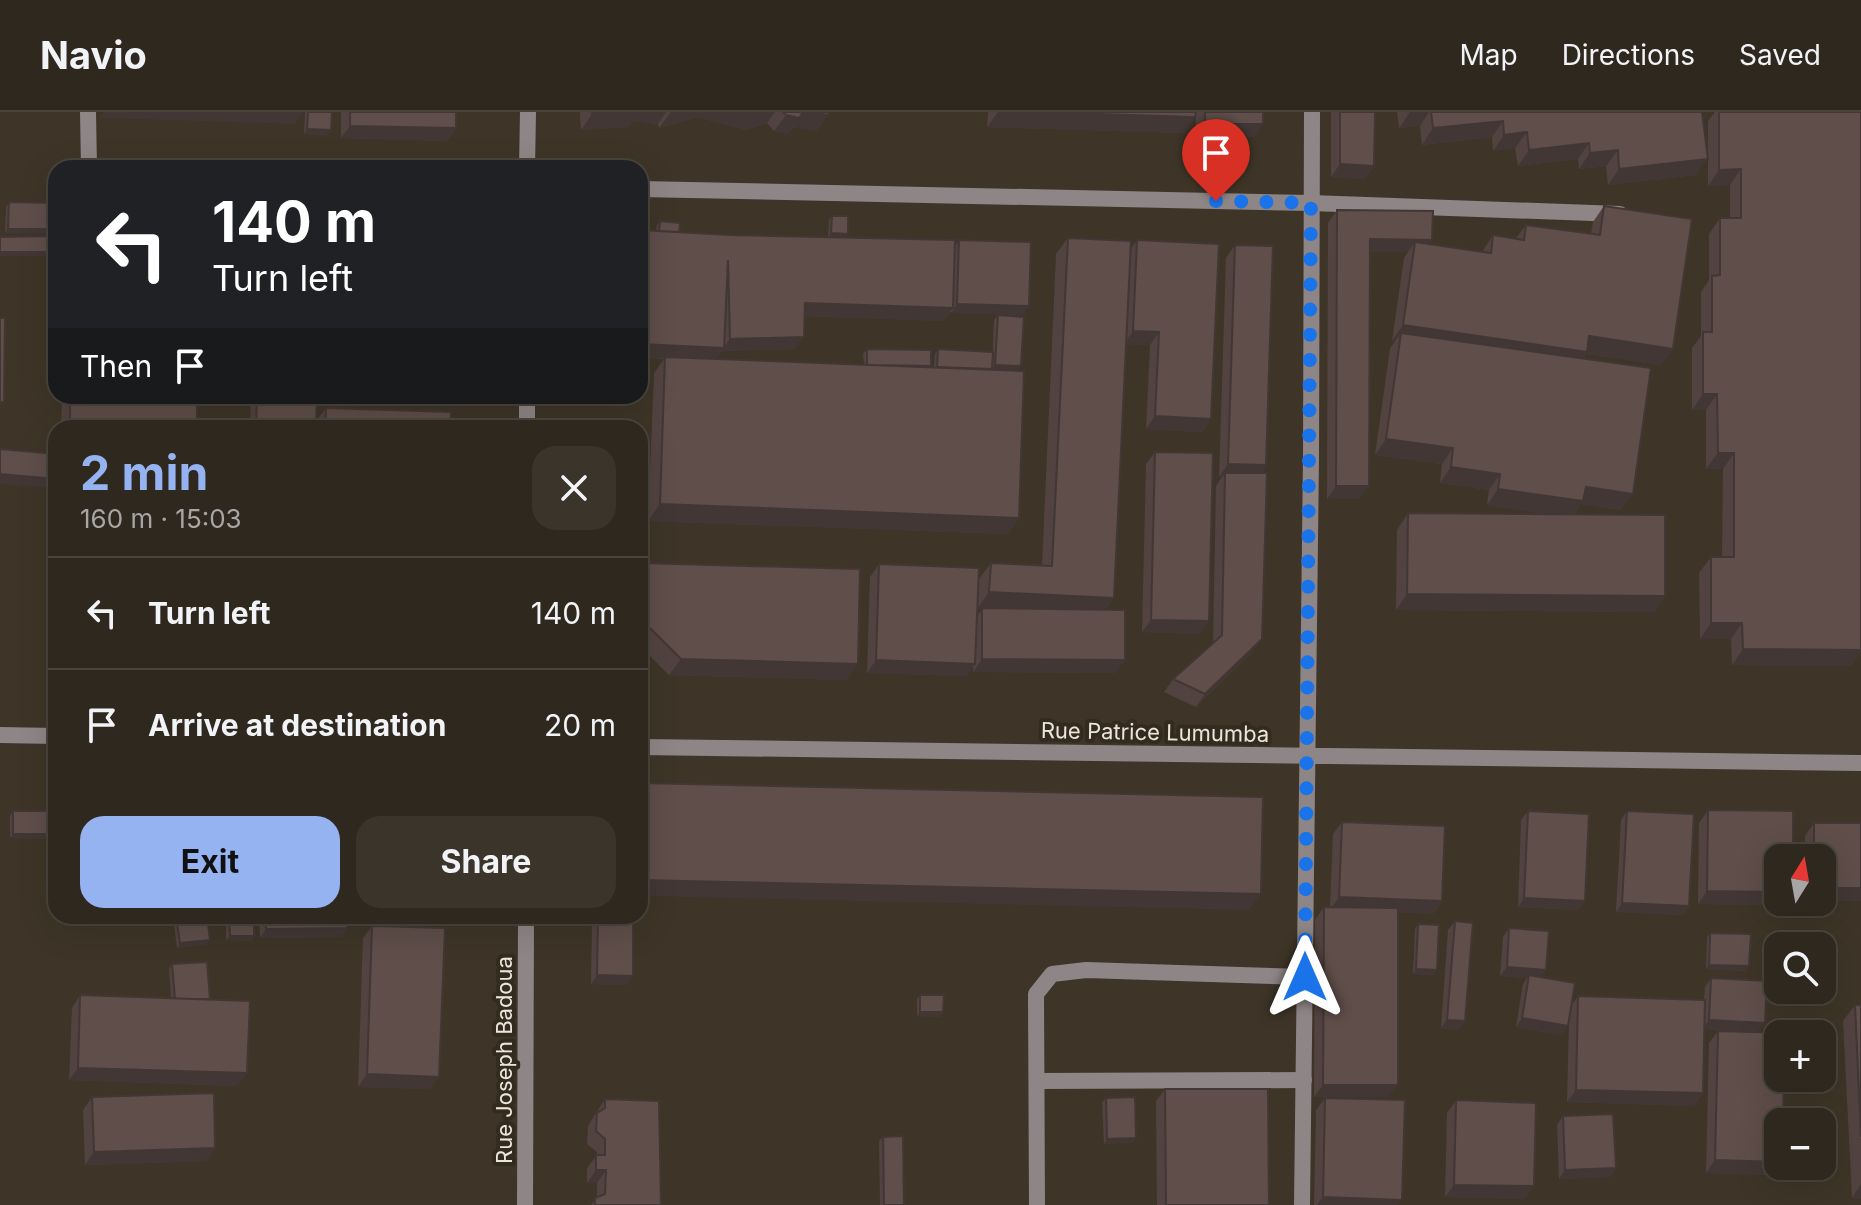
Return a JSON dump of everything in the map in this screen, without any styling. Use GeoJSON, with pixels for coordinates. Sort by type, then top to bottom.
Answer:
{"type":"FeatureCollection","features":[{"type":"Feature","properties":{"kind":"street"},"geometry":{"type":"LineString","coordinates":[[88,112],[89,160]]}},
{"type":"Feature","properties":{"kind":"street"},"geometry":{"type":"LineString","coordinates":[[527,160],[528,112]]}},
{"type":"Feature","properties":{"kind":"street"},"geometry":{"type":"LineString","coordinates":[[1302,1205],[1312,112]]}},
{"type":"Feature","properties":{"kind":"street"},"geometry":{"type":"LineString","coordinates":[[648,189],[1311,203],[1621,214]]}},
{"type":"Feature","properties":{"kind":"street"},"geometry":{"type":"LineString","coordinates":[[0,735],[48,736]]}},
{"type":"Feature","properties":{"kind":"street","name":"Rue Patrice Lumumba"},"geometry":{"type":"LineString","coordinates":[[648,747],[1861,763]]}},
{"type":"Feature","properties":{"kind":"street","name":"Rue Joseph Badoua"},"geometry":{"type":"LineString","coordinates":[[525,1205],[526,924]]}},
{"type":"Feature","properties":{"kind":"street"},"geometry":{"type":"LineString","coordinates":[[1037,1205],[1036,994],[1052,974],[1086,970],[1305,977]]}},
{"type":"Feature","properties":{"kind":"street"},"geometry":{"type":"LineString","coordinates":[[1037,1081],[1304,1080]]}},
{"type":"Feature","properties":{"kind":"building"},"geometry":{"type":"Polygon","coordinates":[[[308,112],[332,112],[331,130],[307,129],[308,112]]]}},
{"type":"Feature","properties":{"kind":"building"},"geometry":{"type":"Polygon","coordinates":[[[350,112],[456,112],[456,128],[350,126],[350,112]]]}},
{"type":"Feature","properties":{"kind":"building"},"geometry":{"type":"Polygon","coordinates":[[[783,112],[803,112],[799,118],[783,112]]]}},
{"type":"Feature","properties":{"kind":"building"},"geometry":{"type":"Polygon","coordinates":[[[1033,112],[1196,112],[1195,117],[1033,112]]]}},
{"type":"Feature","properties":{"kind":"building"},"geometry":{"type":"Polygon","coordinates":[[[1205,112],[1263,112],[1263,124],[1205,124],[1205,112]]]}},
{"type":"Feature","properties":{"kind":"building"},"geometry":{"type":"Polygon","coordinates":[[[1340,112],[1375,112],[1374,166],[1340,164],[1340,112]]]}},
{"type":"Feature","properties":{"kind":"building"},"geometry":{"type":"Polygon","coordinates":[[[1431,112],[1702,112],[1708,159],[1619,169],[1618,150],[1590,153],[1589,143],[1529,150],[1527,132],[1504,135],[1503,121],[1433,128],[1431,112]]]}},
{"type":"Feature","properties":{"kind":"building"},"geometry":{"type":"Polygon","coordinates":[[[1719,112],[1861,112],[1861,650],[1743,649],[1742,623],[1711,623],[1711,557],[1734,557],[1734,453],[1718,453],[1717,394],[1703,394],[1703,332],[1712,332],[1712,276],[1720,275],[1720,218],[1741,218],[1741,169],[1719,170],[1719,112]]]}},
{"type":"Feature","properties":{"kind":"building"},"geometry":{"type":"Polygon","coordinates":[[[9,202],[48,203],[48,229],[8,229],[9,202]]]}},
{"type":"Feature","properties":{"kind":"building"},"geometry":{"type":"Polygon","coordinates":[[[1604,206],[1692,219],[1673,349],[1589,336],[1587,352],[1403,325],[1415,242],[1491,253],[1493,235],[1524,240],[1526,225],[1600,235],[1604,206]]]}},
{"type":"Feature","properties":{"kind":"building"},"geometry":{"type":"Polygon","coordinates":[[[1337,210],[1433,211],[1432,240],[1370,239],[1369,486],[1336,486],[1337,210]]]}},
{"type":"Feature","properties":{"kind":"building"},"geometry":{"type":"Polygon","coordinates":[[[832,216],[848,216],[848,234],[831,233],[832,216]]]}},
{"type":"Feature","properties":{"kind":"building"},"geometry":{"type":"Polygon","coordinates":[[[660,221],[680,223],[679,232],[659,231],[660,221]]]}},
{"type":"Feature","properties":{"kind":"building"},"geometry":{"type":"Polygon","coordinates":[[[648,230],[955,240],[953,308],[805,303],[804,337],[730,339],[728,260],[724,348],[648,344],[648,230]]]}},
{"type":"Feature","properties":{"kind":"building"},"geometry":{"type":"Polygon","coordinates":[[[48,236],[48,252],[0,252],[0,237],[48,236]]]}},
{"type":"Feature","properties":{"kind":"building"},"geometry":{"type":"Polygon","coordinates":[[[1068,238],[1131,241],[1114,598],[989,592],[991,563],[1052,566],[1068,238]]]}},
{"type":"Feature","properties":{"kind":"building"},"geometry":{"type":"Polygon","coordinates":[[[959,240],[1031,242],[1029,306],[957,304],[959,240]]]}},
{"type":"Feature","properties":{"kind":"building"},"geometry":{"type":"Polygon","coordinates":[[[1137,240],[1219,244],[1211,419],[1155,416],[1159,332],[1133,331],[1137,240]]]}},
{"type":"Feature","properties":{"kind":"building"},"geometry":{"type":"Polygon","coordinates":[[[1235,245],[1273,246],[1266,465],[1228,464],[1235,245]]]}},
{"type":"Feature","properties":{"kind":"building"},"geometry":{"type":"Polygon","coordinates":[[[998,315],[1024,317],[1021,366],[995,365],[998,315]]]}},
{"type":"Feature","properties":{"kind":"building"},"geometry":{"type":"Polygon","coordinates":[[[0,318],[5,318],[4,402],[0,402],[0,318]]]}},
{"type":"Feature","properties":{"kind":"building"},"geometry":{"type":"Polygon","coordinates":[[[1401,333],[1651,368],[1633,494],[1586,487],[1583,501],[1498,489],[1500,474],[1451,467],[1453,448],[1386,439],[1401,333]]]}},
{"type":"Feature","properties":{"kind":"building"},"geometry":{"type":"Polygon","coordinates":[[[867,349],[931,350],[931,366],[867,365],[867,349]]]}},
{"type":"Feature","properties":{"kind":"building"},"geometry":{"type":"Polygon","coordinates":[[[938,349],[993,352],[992,369],[937,367],[938,349]]]}},
{"type":"Feature","properties":{"kind":"building"},"geometry":{"type":"Polygon","coordinates":[[[665,357],[1024,371],[1019,518],[660,504],[665,357]]]}},
{"type":"Feature","properties":{"kind":"building"},"geometry":{"type":"Polygon","coordinates":[[[70,404],[197,404],[197,420],[70,420],[70,404]]]}},
{"type":"Feature","properties":{"kind":"building"},"geometry":{"type":"Polygon","coordinates":[[[257,404],[317,404],[316,420],[256,420],[257,404]]]}},
{"type":"Feature","properties":{"kind":"building"},"geometry":{"type":"Polygon","coordinates":[[[326,408],[451,412],[450,420],[325,420],[326,408]]]}},
{"type":"Feature","properties":{"kind":"building"},"geometry":{"type":"Polygon","coordinates":[[[0,449],[48,453],[48,478],[0,474],[0,449]]]}},
{"type":"Feature","properties":{"kind":"building"},"geometry":{"type":"Polygon","coordinates":[[[1155,452],[1213,453],[1209,621],[1151,620],[1155,452]]]}},
{"type":"Feature","properties":{"kind":"building"},"geometry":{"type":"Polygon","coordinates":[[[1225,473],[1267,473],[1262,639],[1205,694],[1173,679],[1222,635],[1225,473]]]}},
{"type":"Feature","properties":{"kind":"building"},"geometry":{"type":"Polygon","coordinates":[[[1408,513],[1665,515],[1665,596],[1407,594],[1408,513]]]}},
{"type":"Feature","properties":{"kind":"building"},"geometry":{"type":"Polygon","coordinates":[[[648,563],[860,569],[858,664],[681,659],[648,626],[648,563]]]}},
{"type":"Feature","properties":{"kind":"building"},"geometry":{"type":"Polygon","coordinates":[[[879,564],[979,568],[975,664],[876,660],[879,564]]]}},
{"type":"Feature","properties":{"kind":"building"},"geometry":{"type":"Polygon","coordinates":[[[982,608],[1125,610],[1125,660],[982,659],[982,608]]]}},
{"type":"Feature","properties":{"kind":"building"},"geometry":{"type":"Polygon","coordinates":[[[648,783],[1263,797],[1261,894],[648,880],[648,783]]]}},
{"type":"Feature","properties":{"kind":"building"},"geometry":{"type":"Polygon","coordinates":[[[1708,810],[1793,811],[1793,844],[1764,844],[1764,892],[1707,891],[1708,810]]]}},
{"type":"Feature","properties":{"kind":"building"},"geometry":{"type":"Polygon","coordinates":[[[13,811],[48,811],[48,834],[13,834],[13,811]]]}},
{"type":"Feature","properties":{"kind":"building"},"geometry":{"type":"Polygon","coordinates":[[[1528,811],[1589,814],[1585,901],[1524,898],[1528,811]]]}},
{"type":"Feature","properties":{"kind":"building"},"geometry":{"type":"Polygon","coordinates":[[[1627,811],[1694,814],[1689,906],[1622,903],[1627,811]]]}},
{"type":"Feature","properties":{"kind":"building"},"geometry":{"type":"Polygon","coordinates":[[[1342,822],[1445,826],[1442,901],[1339,897],[1342,822]]]}},
{"type":"Feature","properties":{"kind":"building"},"geometry":{"type":"Polygon","coordinates":[[[1814,823],[1861,823],[1861,888],[1836,888],[1836,844],[1814,844],[1814,823]]]}},
{"type":"Feature","properties":{"kind":"building"},"geometry":{"type":"Polygon","coordinates":[[[1324,907],[1398,908],[1398,1085],[1323,1085],[1324,907]]]}},
{"type":"Feature","properties":{"kind":"building"},"geometry":{"type":"Polygon","coordinates":[[[1455,921],[1473,923],[1465,1021],[1447,1020],[1455,921]]]}},
{"type":"Feature","properties":{"kind":"building"},"geometry":{"type":"Polygon","coordinates":[[[177,924],[208,924],[210,940],[180,943],[177,924]]]}},
{"type":"Feature","properties":{"kind":"building"},"geometry":{"type":"Polygon","coordinates":[[[229,924],[254,924],[254,936],[230,936],[229,924]]]}},
{"type":"Feature","properties":{"kind":"building"},"geometry":{"type":"Polygon","coordinates":[[[266,924],[347,924],[347,928],[266,929],[266,924]]]}},
{"type":"Feature","properties":{"kind":"building"},"geometry":{"type":"Polygon","coordinates":[[[598,924],[633,924],[633,976],[597,975],[598,924]]]}},
{"type":"Feature","properties":{"kind":"building"},"geometry":{"type":"Polygon","coordinates":[[[1418,924],[1439,925],[1437,970],[1416,969],[1418,924]]]}},
{"type":"Feature","properties":{"kind":"building"},"geometry":{"type":"Polygon","coordinates":[[[372,926],[445,928],[439,1077],[367,1074],[372,926]]]}},
{"type":"Feature","properties":{"kind":"building"},"geometry":{"type":"Polygon","coordinates":[[[1509,928],[1549,931],[1546,970],[1507,967],[1509,928]]]}},
{"type":"Feature","properties":{"kind":"building"},"geometry":{"type":"Polygon","coordinates":[[[1710,933],[1751,934],[1749,966],[1709,965],[1710,933]]]}},
{"type":"Feature","properties":{"kind":"building"},"geometry":{"type":"Polygon","coordinates":[[[207,962],[210,999],[175,999],[172,964],[207,962]]]}},
{"type":"Feature","properties":{"kind":"building"},"geometry":{"type":"Polygon","coordinates":[[[1529,975],[1575,983],[1568,1026],[1522,1018],[1529,975]]]}},
{"type":"Feature","properties":{"kind":"building"},"geometry":{"type":"Polygon","coordinates":[[[1711,978],[1764,981],[1764,1023],[1709,1020],[1711,978]]]}},
{"type":"Feature","properties":{"kind":"building"},"geometry":{"type":"Polygon","coordinates":[[[80,995],[250,1001],[247,1073],[78,1068],[80,995]]]}},
{"type":"Feature","properties":{"kind":"building"},"geometry":{"type":"Polygon","coordinates":[[[920,995],[944,995],[943,1012],[920,1012],[920,995]]]}},
{"type":"Feature","properties":{"kind":"building"},"geometry":{"type":"Polygon","coordinates":[[[1578,996],[1705,1000],[1703,1093],[1576,1090],[1578,996]]]}},
{"type":"Feature","properties":{"kind":"building"},"geometry":{"type":"Polygon","coordinates":[[[1855,1005],[1861,1005],[1861,1137],[1855,1005]]]}},
{"type":"Feature","properties":{"kind":"building"},"geometry":{"type":"Polygon","coordinates":[[[1718,1031],[1764,1032],[1764,1092],[1784,1092],[1783,1108],[1764,1108],[1764,1162],[1715,1160],[1718,1031]]]}},
{"type":"Feature","properties":{"kind":"building"},"geometry":{"type":"Polygon","coordinates":[[[1165,1089],[1268,1089],[1269,1205],[1166,1205],[1165,1089]]]}},
{"type":"Feature","properties":{"kind":"building"},"geometry":{"type":"Polygon","coordinates":[[[214,1093],[215,1148],[94,1152],[92,1097],[214,1093]]]}},
{"type":"Feature","properties":{"kind":"building"},"geometry":{"type":"Polygon","coordinates":[[[1135,1097],[1136,1138],[1107,1139],[1106,1098],[1135,1097]]]}},
{"type":"Feature","properties":{"kind":"building"},"geometry":{"type":"Polygon","coordinates":[[[1325,1098],[1405,1100],[1402,1200],[1323,1197],[1325,1098]]]}},
{"type":"Feature","properties":{"kind":"building"},"geometry":{"type":"Polygon","coordinates":[[[605,1099],[659,1101],[661,1205],[595,1205],[595,1198],[605,1194],[606,1170],[596,1170],[596,1155],[605,1155],[605,1139],[596,1131],[597,1113],[605,1108],[605,1099]]]}},
{"type":"Feature","properties":{"kind":"building"},"geometry":{"type":"Polygon","coordinates":[[[1456,1100],[1536,1103],[1534,1186],[1454,1185],[1456,1100]]]}},
{"type":"Feature","properties":{"kind":"building"},"geometry":{"type":"Polygon","coordinates":[[[1613,1114],[1616,1168],[1565,1170],[1563,1116],[1613,1114]]]}},
{"type":"Feature","properties":{"kind":"building"},"geometry":{"type":"Polygon","coordinates":[[[903,1136],[904,1205],[884,1205],[883,1137],[903,1136]]]}},
{"type":"Feature","properties":{"kind":"route"},"geometry":{"type":"LineString","coordinates":[[1216,201],[1311,203],[1305,977]]}}]}
